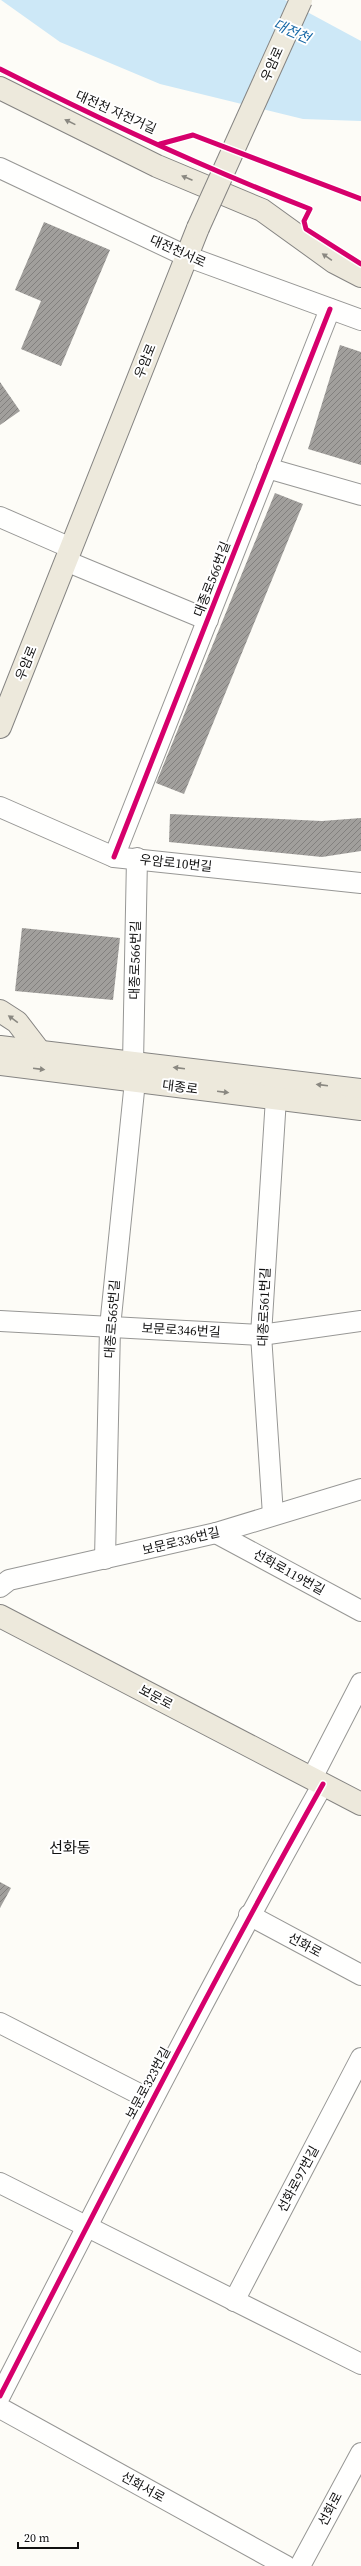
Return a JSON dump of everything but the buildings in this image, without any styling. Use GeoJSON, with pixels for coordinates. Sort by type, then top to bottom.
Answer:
{"type":"FeatureCollection","features":[{"type":"Feature","properties":{"kind":"main road","name":"우암로"},"geometry":{"type":"LineString","coordinates":[[0,728],[186,256],[301,0]]}},
{"type":"Feature","properties":{"kind":"main road"},"geometry":{"type":"LineString","coordinates":[[0,88],[157,166],[262,210],[334,262],[361,276]]}},
{"type":"Feature","properties":{"kind":"main road"},"geometry":{"type":"LineString","coordinates":[[0,1011],[17,1022],[40,1052]]}},
{"type":"Feature","properties":{"kind":"main road","name":"대종로"},"geometry":{"type":"LineString","coordinates":[[0,1047],[40,1052],[134,1072],[276,1098],[361,1109]]}},
{"type":"Feature","properties":{"kind":"main road","name":"대종로"},"geometry":{"type":"LineString","coordinates":[[4,1066],[134,1072],[361,1090]]}},
{"type":"Feature","properties":{"kind":"main road","name":"보문로"},"geometry":{"type":"LineString","coordinates":[[0,1616],[361,1804]]}},
{"type":"Feature","properties":{"kind":"street","name":"대전천서로"},"geometry":{"type":"LineString","coordinates":[[0,168],[186,256],[361,320]]}},
{"type":"Feature","properties":{"kind":"street","name":"대종로566번길"},"geometry":{"type":"LineString","coordinates":[[114,857],[330,309]]}},
{"type":"Feature","properties":{"kind":"street"},"geometry":{"type":"LineString","coordinates":[[268,468],[361,495]]}},
{"type":"Feature","properties":{"kind":"street"},"geometry":{"type":"LineString","coordinates":[[0,517],[68,554],[208,620]]}},
{"type":"Feature","properties":{"kind":"street","name":"우암로10번길"},"geometry":{"type":"LineString","coordinates":[[0,807],[114,857],[137,858],[361,883]]}},
{"type":"Feature","properties":{"kind":"street","name":"대종로566번길"},"geometry":{"type":"LineString","coordinates":[[134,1072],[137,858]]}},
{"type":"Feature","properties":{"kind":"street","name":"대종로565번길"},"geometry":{"type":"LineString","coordinates":[[105,1559],[110,1327],[134,1072]]}},
{"type":"Feature","properties":{"kind":"street","name":"대종로561번길"},"geometry":{"type":"LineString","coordinates":[[273,1516],[261,1335],[276,1098]]}},
{"type":"Feature","properties":{"kind":"street","name":"보문로346번길"},"geometry":{"type":"LineString","coordinates":[[0,1321],[261,1335],[361,1321]]}},
{"type":"Feature","properties":{"kind":"street","name":"보문로336번길"},"geometry":{"type":"LineString","coordinates":[[0,1586],[8,1580],[216,1533],[361,1490]]}},
{"type":"Feature","properties":{"kind":"street","name":"선화로119번길"},"geometry":{"type":"LineString","coordinates":[[216,1533],[361,1611]]}},
{"type":"Feature","properties":{"kind":"street"},"geometry":{"type":"LineString","coordinates":[[317,1781],[361,1683]]}},
{"type":"Feature","properties":{"kind":"street","name":"보문로323번길"},"geometry":{"type":"LineString","coordinates":[[0,2396],[151,2100],[249,1915],[317,1781]]}},
{"type":"Feature","properties":{"kind":"street","name":"선화로"},"geometry":{"type":"LineString","coordinates":[[249,1915],[361,1975]]}},
{"type":"Feature","properties":{"kind":"street","name":"보문로323번길"},"geometry":{"type":"LineString","coordinates":[[0,2023],[151,2100]]}},
{"type":"Feature","properties":{"kind":"street","name":"선화로97번길"},"geometry":{"type":"LineString","coordinates":[[234,2301],[361,2058]]}},
{"type":"Feature","properties":{"kind":"street"},"geometry":{"type":"LineString","coordinates":[[0,2184],[361,2364]]}},
{"type":"Feature","properties":{"kind":"street","name":"선화서로"},"geometry":{"type":"LineString","coordinates":[[0,2408],[286,2566]]}},
{"type":"Feature","properties":{"kind":"street","name":"선화로"},"geometry":{"type":"LineString","coordinates":[[300,2566],[361,2453]]}},
{"type":"Feature","properties":{"kind":"water","name":"대전천"},"geometry":{"type":"Polygon","coordinates":[[[1,0],[285,0],[361,41],[361,121],[303,119],[160,84],[60,42],[1,0]]]}},
{"type":"Feature","properties":{"kind":"cycle path","name":"대전천 자전거길"},"geometry":{"type":"LineString","coordinates":[[0,69],[153,143],[310,209],[304,221],[306,229],[361,264]]}},
{"type":"Feature","properties":{"kind":"cycle path"},"geometry":{"type":"LineString","coordinates":[[160,144],[193,135],[361,199]]}},
{"type":"Feature","properties":{"kind":"cycle path"},"geometry":{"type":"LineString","coordinates":[[114,857],[330,309]]}},
{"type":"Feature","properties":{"kind":"cycle path"},"geometry":{"type":"LineString","coordinates":[[0,2396],[199,2012],[323,1784]]}},
{"type":"Feature","properties":{"kind":"district","name":"선화동"},"geometry":{"type":"Point","coordinates":[70,1847]}}]}
